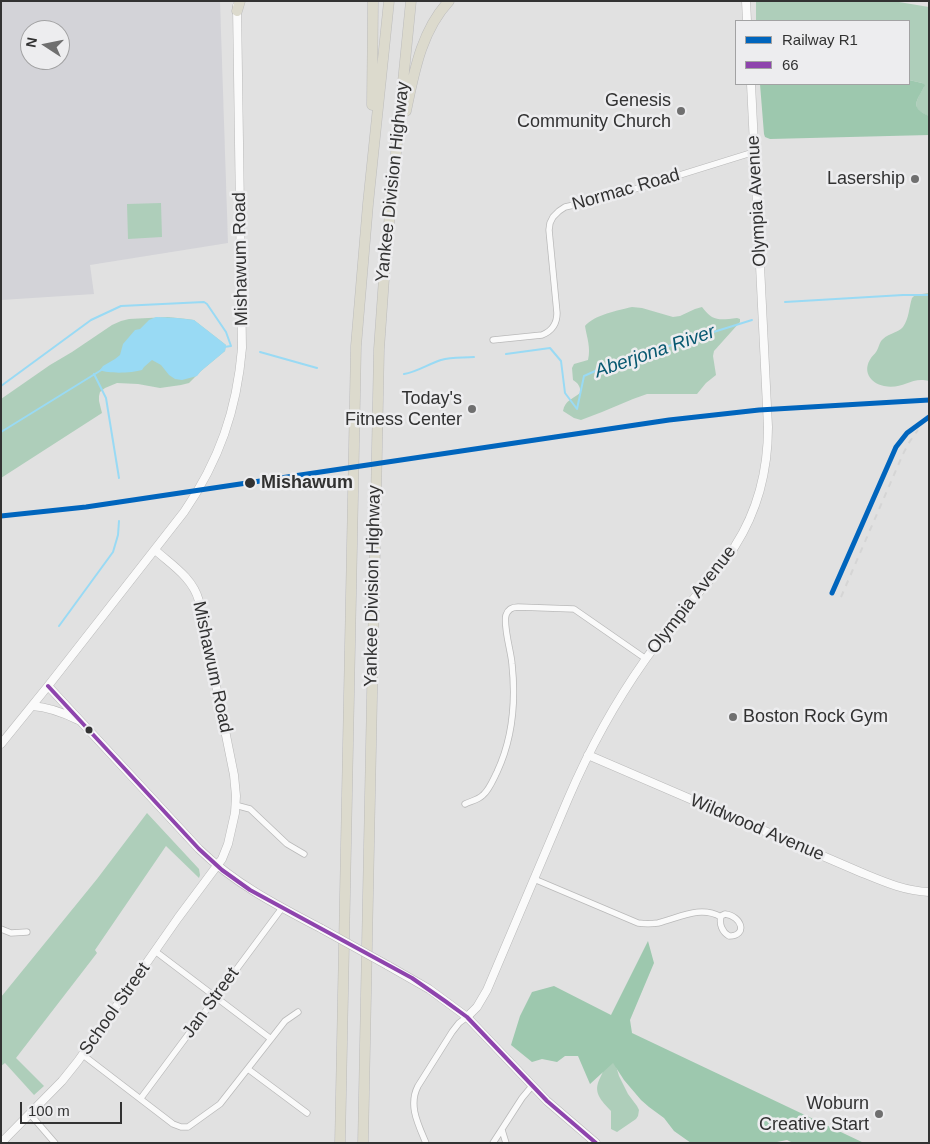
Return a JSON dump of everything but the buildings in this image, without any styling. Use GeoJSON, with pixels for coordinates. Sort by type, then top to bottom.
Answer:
{"type":"FeatureCollection","features":[{"type":"Feature","properties":{"kind":"highway"},"geometry":{"type":"LineString","coordinates":[[368,204],[373,74],[373,1]]}},
{"type":"Feature","properties":{"kind":"highway","name":"Yankee Division Highway"},"geometry":{"type":"LineString","coordinates":[[340,1143],[356,346],[388,1]]}},
{"type":"Feature","properties":{"kind":"highway","name":"Yankee Division Highway"},"geometry":{"type":"LineString","coordinates":[[363,1143],[376,442],[380,322],[411,1]]}},
{"type":"Feature","properties":{"kind":"highway"},"geometry":{"type":"LineString","coordinates":[[394,166],[419,54],[436,18],[448,1]]}},
{"type":"Feature","properties":{"kind":"main road"},"geometry":{"type":"LineString","coordinates":[[746,1],[747,20]]}},
{"type":"Feature","properties":{"kind":"main road","name":"Mishawum Road"},"geometry":{"type":"LineString","coordinates":[[217,866],[228,844],[233,821],[235,805],[234,775],[198,597],[188,579],[154,550],[177,522],[206,477],[220,447],[233,406],[238,382],[242,348],[238,5]]}},
{"type":"Feature","properties":{"kind":"main road","name":"Olympia Avenue"},"geometry":{"type":"LineString","coordinates":[[467,1017],[477,1007],[486,990],[588,755],[607,720],[646,659],[736,546],[756,502],[762,481],[768,443],[768,426],[750,85]]}},
{"type":"Feature","properties":{"kind":"main road"},"geometry":{"type":"LineString","coordinates":[[1,744],[154,550]]}},
{"type":"Feature","properties":{"kind":"main road"},"geometry":{"type":"LineString","coordinates":[[48,686],[217,866],[244,886],[429,989],[467,1017],[556,1110],[596,1143]]}},
{"type":"Feature","properties":{"kind":"main road"},"geometry":{"type":"LineString","coordinates":[[32,706],[59,712],[83,723]]}},
{"type":"Feature","properties":{"kind":"main road","name":"Wildwood Avenue"},"geometry":{"type":"LineString","coordinates":[[588,755],[860,872],[899,887],[929,892]]}},
{"type":"Feature","properties":{"kind":"main road","name":"School Street"},"geometry":{"type":"LineString","coordinates":[[1,1143],[62,1081],[83,1055],[185,908],[217,866]]}},
{"type":"Feature","properties":{"kind":"street","name":"Normac Road"},"geometry":{"type":"LineString","coordinates":[[493,340],[540,336],[549,331],[555,323],[557,313],[549,230],[552,219],[559,210],[610,197],[754,152]]}},
{"type":"Feature","properties":{"kind":"street"},"geometry":{"type":"LineString","coordinates":[[465,804],[484,794],[498,769],[510,736],[514,691],[505,618],[508,610],[513,607],[574,609],[646,659]]}},
{"type":"Feature","properties":{"kind":"street"},"geometry":{"type":"LineString","coordinates":[[235,805],[250,808],[287,844],[304,854]]}},
{"type":"Feature","properties":{"kind":"street"},"geometry":{"type":"LineString","coordinates":[[534,879],[638,923],[658,923],[696,912],[714,914],[721,917]]}},
{"type":"Feature","properties":{"kind":"street","name":"Jan Street"},"geometry":{"type":"LineString","coordinates":[[141,1098],[282,908]]}},
{"type":"Feature","properties":{"kind":"street"},"geometry":{"type":"LineString","coordinates":[[1,929],[10,933],[27,932]]}},
{"type":"Feature","properties":{"kind":"street"},"geometry":{"type":"LineString","coordinates":[[154,952],[271,1039]]}},
{"type":"Feature","properties":{"kind":"street"},"geometry":{"type":"LineString","coordinates":[[83,1055],[141,1098],[172,1124],[186,1128],[220,1104],[271,1039],[288,1019],[298,1012]]}},
{"type":"Feature","properties":{"kind":"street"},"geometry":{"type":"LineString","coordinates":[[426,1143],[414,1112],[414,1094],[452,1032],[467,1017]]}},
{"type":"Feature","properties":{"kind":"street"},"geometry":{"type":"LineString","coordinates":[[248,1069],[307,1113]]}},
{"type":"Feature","properties":{"kind":"street"},"geometry":{"type":"LineString","coordinates":[[493,1143],[532,1086]]}},
{"type":"Feature","properties":{"kind":"street"},"geometry":{"type":"LineString","coordinates":[[30,1114],[55,1143]]}},
{"type":"Feature","properties":{"kind":"street"},"geometry":{"type":"LineString","coordinates":[[502,1130],[506,1143]]}},
{"type":"Feature","properties":{"kind":"shaded area"},"geometry":{"type":"Polygon","coordinates":[[[1,1],[220,1],[228,243],[90,265],[94,294],[1,300],[1,1]]]}},
{"type":"Feature","properties":{"kind":"green space"},"geometry":{"type":"Polygon","coordinates":[[[756,1],[893,1],[929,7],[929,116],[919,110],[916,104],[924,87],[922,83],[910,80],[910,20],[756,20],[756,1]]]}},
{"type":"Feature","properties":{"kind":"green space"},"geometry":{"type":"Polygon","coordinates":[[[910,80],[925,85],[916,103],[923,113],[929,116],[929,135],[770,139],[765,137],[760,85],[910,85],[910,80]]]}},
{"type":"Feature","properties":{"kind":"green space"},"geometry":{"type":"Polygon","coordinates":[[[161,203],[162,237],[128,239],[127,204],[161,203]]]}},
{"type":"Feature","properties":{"kind":"green space"},"geometry":{"type":"Polygon","coordinates":[[[929,293],[929,381],[917,380],[891,387],[875,382],[867,372],[871,357],[885,337],[899,331],[903,327],[908,317],[912,298],[915,295],[929,293]]]}},
{"type":"Feature","properties":{"kind":"green space"},"geometry":{"type":"Polygon","coordinates":[[[632,307],[673,317],[702,307],[713,318],[737,318],[740,319],[740,322],[714,351],[716,375],[697,394],[647,394],[581,420],[574,418],[563,411],[567,402],[580,393],[579,385],[573,380],[572,368],[574,364],[588,360],[589,347],[585,326],[600,316],[632,307]]]}},
{"type":"Feature","properties":{"kind":"green space"},"geometry":{"type":"Polygon","coordinates":[[[168,317],[194,320],[226,345],[225,351],[189,383],[160,388],[117,383],[105,388],[100,392],[99,396],[102,413],[1,478],[1,399],[112,325],[129,319],[168,317]]]}},
{"type":"Feature","properties":{"kind":"green space"},"geometry":{"type":"Polygon","coordinates":[[[147,813],[199,869],[199,878],[166,846],[95,950],[97,953],[16,1058],[44,1086],[34,1095],[5,1063],[1,1066],[1,997],[97,879],[147,813]]]}},
{"type":"Feature","properties":{"kind":"green space"},"geometry":{"type":"Polygon","coordinates":[[[648,941],[654,963],[630,1020],[632,1033],[864,1143],[793,1143],[787,1140],[772,1143],[691,1143],[674,1131],[664,1118],[641,1100],[613,1063],[590,1084],[578,1056],[565,1056],[557,1062],[542,1059],[532,1062],[511,1045],[520,1016],[532,992],[554,986],[611,1015],[648,941]]]}},
{"type":"Feature","properties":{"kind":"green space"},"geometry":{"type":"Polygon","coordinates":[[[601,1047],[616,1066],[628,1094],[639,1110],[636,1119],[617,1132],[611,1129],[611,1111],[600,1098],[597,1091],[604,1069],[601,1047]]]}},
{"type":"Feature","properties":{"kind":"water"},"geometry":{"type":"Polygon","coordinates":[[[156,317],[194,320],[226,345],[225,351],[197,376],[182,380],[175,379],[169,375],[161,365],[152,360],[142,370],[138,371],[115,373],[100,370],[120,355],[123,344],[135,330],[140,329],[149,320],[156,317]]]}},
{"type":"Feature","properties":{"kind":"waterway","name":"Aberjona River"},"geometry":{"type":"LineString","coordinates":[[785,302],[929,295]]}},
{"type":"Feature","properties":{"kind":"waterway","name":"Aberjona River"},"geometry":{"type":"LineString","coordinates":[[1,386],[91,320],[121,306],[204,302],[226,332],[231,346],[224,347]]}},
{"type":"Feature","properties":{"kind":"waterway","name":"Aberjona River"},"geometry":{"type":"LineString","coordinates":[[506,354],[550,348],[561,361],[565,393],[577,409],[584,376],[611,364],[752,320]]}},
{"type":"Feature","properties":{"kind":"waterway","name":"Aberjona River"},"geometry":{"type":"LineString","coordinates":[[260,352],[317,368]]}},
{"type":"Feature","properties":{"kind":"waterway","name":"Aberjona River"},"geometry":{"type":"LineString","coordinates":[[404,374],[441,360],[474,357]]}},
{"type":"Feature","properties":{"kind":"waterway"},"geometry":{"type":"LineString","coordinates":[[1,432],[103,369]]}},
{"type":"Feature","properties":{"kind":"waterway"},"geometry":{"type":"LineString","coordinates":[[94,374],[106,398],[119,478]]}},
{"type":"Feature","properties":{"kind":"waterway"},"geometry":{"type":"LineString","coordinates":[[59,626],[113,552],[118,535],[119,521]]}},
{"type":"Feature","properties":{"kind":"railway"},"geometry":{"type":"LineString","coordinates":[[832,593],[896,447],[907,433],[929,417]]}},
{"type":"Feature","properties":{"kind":"railway"},"geometry":{"type":"LineString","coordinates":[[841,597],[903,454],[918,430]]}},
{"type":"Feature","properties":{"kind":"rail line","name":"R1"},"geometry":{"type":"LineString","coordinates":[[1,516],[86,507],[669,420],[759,410],[929,400]]}},
{"type":"Feature","properties":{"kind":"rail line","name":"R1"},"geometry":{"type":"LineString","coordinates":[[832,593],[896,447],[907,433],[929,417]]}},
{"type":"Feature","properties":{"kind":"transit line","name":"66"},"geometry":{"type":"LineString","coordinates":[[48,686],[199,849],[222,870],[250,890],[412,978],[467,1017],[547,1101],[596,1143]]}},
{"type":"Feature","properties":{"kind":"place","name":"Genesis Community Church"},"geometry":{"type":"Point","coordinates":[681,111]}},
{"type":"Feature","properties":{"kind":"place","name":"Lasership"},"geometry":{"type":"Point","coordinates":[915,179]}},
{"type":"Feature","properties":{"kind":"place","name":"Today's Fitness Center"},"geometry":{"type":"Point","coordinates":[472,409]}},
{"type":"Feature","properties":{"kind":"place","name":"Mishawum"},"geometry":{"type":"Point","coordinates":[250,483]}},
{"type":"Feature","properties":{"kind":"place","name":"Boston Rock Gym"},"geometry":{"type":"Point","coordinates":[733,717]}},
{"type":"Feature","properties":{"kind":"place","name":"Woburn Creative Start"},"geometry":{"type":"Point","coordinates":[879,1114]}}]}
